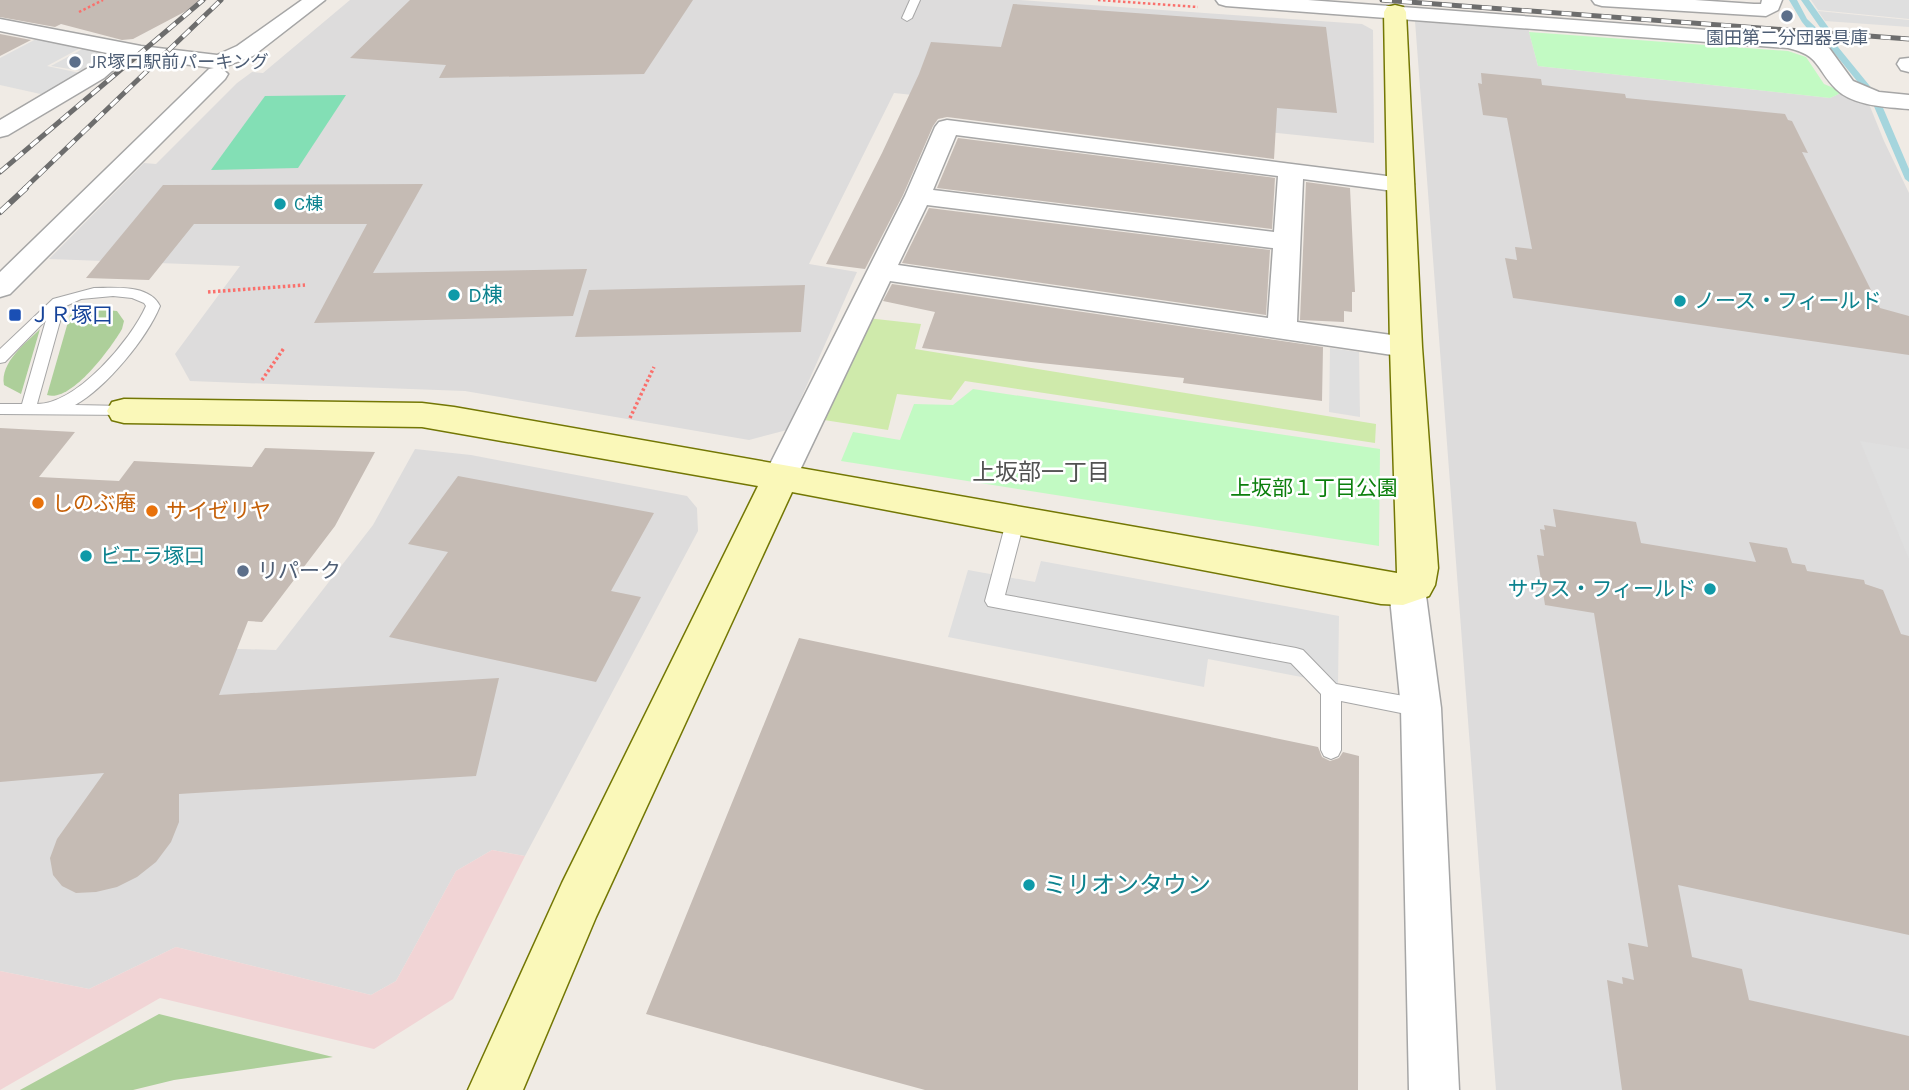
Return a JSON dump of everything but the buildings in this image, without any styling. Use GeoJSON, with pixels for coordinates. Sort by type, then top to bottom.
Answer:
{"type":"FeatureCollection","features":[{"type":"Feature","properties":{"kind":"street"},"geometry":{"type":"LineString","coordinates":[[0,25],[123,50],[209,62],[226,61],[245,51],[315,0]]}},
{"type":"Feature","properties":{"kind":"street"},"geometry":{"type":"LineString","coordinates":[[1226,0],[1788,42],[1809,46],[1821,53],[1845,86],[1875,99],[1898,101]]}},
{"type":"Feature","properties":{"kind":"street"},"geometry":{"type":"LineString","coordinates":[[1602,0],[1754,10],[1766,10],[1771,6],[1772,0]]}},
{"type":"Feature","properties":{"kind":"street"},"geometry":{"type":"LineString","coordinates":[[124,411],[433,416],[709,463],[1015,522],[1398,591],[1415,585],[1418,568],[1406,347],[1395,12]]}},
{"type":"Feature","properties":{"kind":"street"},"geometry":{"type":"LineString","coordinates":[[0,130],[96,72],[123,50]]}},
{"type":"Feature","properties":{"kind":"street"},"geometry":{"type":"LineString","coordinates":[[0,288],[217,74]]}},
{"type":"Feature","properties":{"kind":"street"},"geometry":{"type":"LineString","coordinates":[[495,1090],[579,900],[918,196],[947,127],[1401,184]]}},
{"type":"Feature","properties":{"kind":"street"},"geometry":{"type":"LineString","coordinates":[[1282,327],[1291,172]]}},
{"type":"Feature","properties":{"kind":"street"},"geometry":{"type":"LineString","coordinates":[[918,196],[1286,242]]}},
{"type":"Feature","properties":{"kind":"street"},"geometry":{"type":"LineString","coordinates":[[882,271],[1406,347]]}},
{"type":"Feature","properties":{"kind":"street"},"geometry":{"type":"LineString","coordinates":[[1407,588],[1421,708],[1434,1090]]}},
{"type":"Feature","properties":{"kind":"lane"},"geometry":{"type":"LineString","coordinates":[[908,18],[915,0]]}},
{"type":"Feature","properties":{"kind":"lane"},"geometry":{"type":"LineString","coordinates":[[0,358],[40,315],[58,302],[97,291],[132,293],[150,300],[153,306],[147,321],[83,393],[70,401],[35,410]]}},
{"type":"Feature","properties":{"kind":"lane"},"geometry":{"type":"LineString","coordinates":[[35,410],[58,302]]}},
{"type":"Feature","properties":{"kind":"lane"},"geometry":{"type":"LineString","coordinates":[[102,374],[98,381],[98,398],[102,404],[124,411]]}},
{"type":"Feature","properties":{"kind":"lane"},"geometry":{"type":"LineString","coordinates":[[0,409],[124,411]]}},
{"type":"Feature","properties":{"kind":"lane"},"geometry":{"type":"LineString","coordinates":[[1015,522],[994,601],[1296,656],[1331,691],[1421,708]]}},
{"type":"Feature","properties":{"kind":"lane"},"geometry":{"type":"LineString","coordinates":[[1331,691],[1331,750]]}},
{"type":"Feature","properties":{"kind":"path"},"geometry":{"type":"LineString","coordinates":[[208,292],[305,285]]}},
{"type":"Feature","properties":{"kind":"path"},"geometry":{"type":"LineString","coordinates":[[261,381],[284,348]]}},
{"type":"Feature","properties":{"kind":"path"},"geometry":{"type":"LineString","coordinates":[[625,428],[654,367]]}},
{"type":"Feature","properties":{"kind":"shaded area"},"geometry":{"type":"Polygon","coordinates":[[[350,0],[1020,0],[1362,24],[1373,30],[1374,143],[894,93],[809,264],[857,272],[787,430],[749,440],[465,391],[190,381],[175,354],[240,266],[49,259],[144,163],[156,164],[237,83],[252,72],[263,73],[350,0]]]}},
{"type":"Feature","properties":{"kind":"shaded area"},"geometry":{"type":"Polygon","coordinates":[[[1811,0],[1909,0],[1909,19],[1818,10],[1811,0]]]}},
{"type":"Feature","properties":{"kind":"shaded area"},"geometry":{"type":"Polygon","coordinates":[[[1818,11],[1909,20],[1909,27],[1825,21],[1818,11]]]}},
{"type":"Feature","properties":{"kind":"shaded area"},"geometry":{"type":"Polygon","coordinates":[[[1415,21],[1528,28],[1538,66],[1830,98],[1843,92],[1869,104],[1909,193],[1909,1090],[1496,1090],[1415,21]]]}},
{"type":"Feature","properties":{"kind":"shaded area"},"geometry":{"type":"Polygon","coordinates":[[[40,37],[84,46],[47,66],[80,73],[45,95],[0,85],[0,58],[40,37]]]}},
{"type":"Feature","properties":{"kind":"shaded area","name":"JR塚口駅前パーキング"},"geometry":{"type":"Polygon","coordinates":[[[86,47],[103,50],[82,71],[51,66],[86,47]]]}},
{"type":"Feature","properties":{"kind":"shaded area"},"geometry":{"type":"Polygon","coordinates":[[[1330,348],[1359,352],[1360,417],[1329,412],[1330,348]]]}},
{"type":"Feature","properties":{"kind":"shaded area"},"geometry":{"type":"Polygon","coordinates":[[[1860,441],[1909,449],[1909,559],[1860,441]]]}},
{"type":"Feature","properties":{"kind":"shaded area"},"geometry":{"type":"Polygon","coordinates":[[[415,449],[471,455],[687,496],[697,508],[698,531],[525,856],[492,850],[456,871],[396,981],[371,995],[176,947],[89,989],[0,971],[0,642],[276,650],[373,525],[415,449]]]}},
{"type":"Feature","properties":{"kind":"shaded area"},"geometry":{"type":"Polygon","coordinates":[[[1041,561],[1339,616],[1338,684],[1208,659],[1204,687],[948,637],[968,570],[1035,582],[1041,561]]]}},
{"type":"Feature","properties":{"kind":"shaded area"},"geometry":{"type":"Polygon","coordinates":[[[492,850],[525,856],[453,999],[374,1049],[160,998],[0,1090],[0,971],[89,989],[176,947],[371,995],[396,981],[456,871],[492,850]]]}},
{"type":"Feature","properties":{"kind":"green space"},"geometry":{"type":"Polygon","coordinates":[[[1529,32],[1788,51],[1806,57],[1824,84],[1843,92],[1830,98],[1538,66],[1529,32]]]}},
{"type":"Feature","properties":{"kind":"green space"},"geometry":{"type":"Polygon","coordinates":[[[346,95],[298,168],[211,170],[265,96],[346,95]]]}},
{"type":"Feature","properties":{"kind":"green space"},"geometry":{"type":"Polygon","coordinates":[[[94,309],[117,311],[124,321],[122,329],[100,360],[78,383],[57,395],[47,395],[70,315],[94,309]]]}},
{"type":"Feature","properties":{"kind":"green space"},"geometry":{"type":"Polygon","coordinates":[[[867,318],[921,324],[915,349],[1376,424],[1375,443],[965,381],[951,400],[897,394],[888,430],[824,420],[867,318]]]}},
{"type":"Feature","properties":{"kind":"green space"},"geometry":{"type":"Polygon","coordinates":[[[40,329],[21,394],[4,385],[6,369],[15,354],[40,329]]]}},
{"type":"Feature","properties":{"kind":"green space","name":"上坂部１丁目公園"},"geometry":{"type":"Polygon","coordinates":[[[973,389],[1380,449],[1379,546],[841,461],[853,432],[900,440],[914,404],[953,405],[973,389]]]}},
{"type":"Feature","properties":{"kind":"green space"},"geometry":{"type":"Polygon","coordinates":[[[159,1014],[333,1057],[174,1080],[133,1090],[20,1090],[159,1014]]]}},
{"type":"Feature","properties":{"kind":"waterway"},"geometry":{"type":"LineString","coordinates":[[1793,0],[1809,27],[1834,47]]}},
{"type":"Feature","properties":{"kind":"waterway"},"geometry":{"type":"LineString","coordinates":[[1805,0],[1832,38],[1834,47]]}},
{"type":"Feature","properties":{"kind":"waterway"},"geometry":{"type":"LineString","coordinates":[[1834,47],[1874,96],[1909,179]]}},
{"type":"Feature","properties":{"kind":"railway"},"geometry":{"type":"LineString","coordinates":[[0,172],[203,0]]}},
{"type":"Feature","properties":{"kind":"railway"},"geometry":{"type":"LineString","coordinates":[[24,189],[221,0]]}},
{"type":"Feature","properties":{"kind":"railway"},"geometry":{"type":"LineString","coordinates":[[1382,0],[1909,39]]}},
{"type":"Feature","properties":{"kind":"railway"},"geometry":{"type":"LineString","coordinates":[[0,212],[26,188]]}},
{"type":"Feature","properties":{"kind":"place","name":"園田第二分団器具庫"},"geometry":{"type":"Point","coordinates":[1787,16]}},
{"type":"Feature","properties":{"kind":"place","name":"JR塚口駅前パーキング"},"geometry":{"type":"Point","coordinates":[75,62]}},
{"type":"Feature","properties":{"kind":"place","name":"C棟"},"geometry":{"type":"Point","coordinates":[280,204]}},
{"type":"Feature","properties":{"kind":"place","name":"D棟"},"geometry":{"type":"Point","coordinates":[454,295]}},
{"type":"Feature","properties":{"kind":"place","name":"ノース・フィールド"},"geometry":{"type":"Point","coordinates":[1680,301]}},
{"type":"Feature","properties":{"kind":"place","name":"ＪＲ塚口"},"geometry":{"type":"Point","coordinates":[15,315]}},
{"type":"Feature","properties":{"kind":"place","name":"しのぶ庵"},"geometry":{"type":"Point","coordinates":[38,503]}},
{"type":"Feature","properties":{"kind":"place","name":"サイゼリヤ"},"geometry":{"type":"Point","coordinates":[152,511]}},
{"type":"Feature","properties":{"kind":"place","name":"ビエラ塚口"},"geometry":{"type":"Point","coordinates":[86,556]}},
{"type":"Feature","properties":{"kind":"place","name":"リパーク"},"geometry":{"type":"Point","coordinates":[243,571]}},
{"type":"Feature","properties":{"kind":"place","name":"サウス・フィールド"},"geometry":{"type":"Point","coordinates":[1710,589]}},
{"type":"Feature","properties":{"kind":"place","name":"ミリオンタウン"},"geometry":{"type":"Point","coordinates":[1029,885]}},
{"type":"Feature","properties":{"kind":"district","name":"上坂部一丁目"},"geometry":{"type":"Point","coordinates":[1041,472]}}]}
